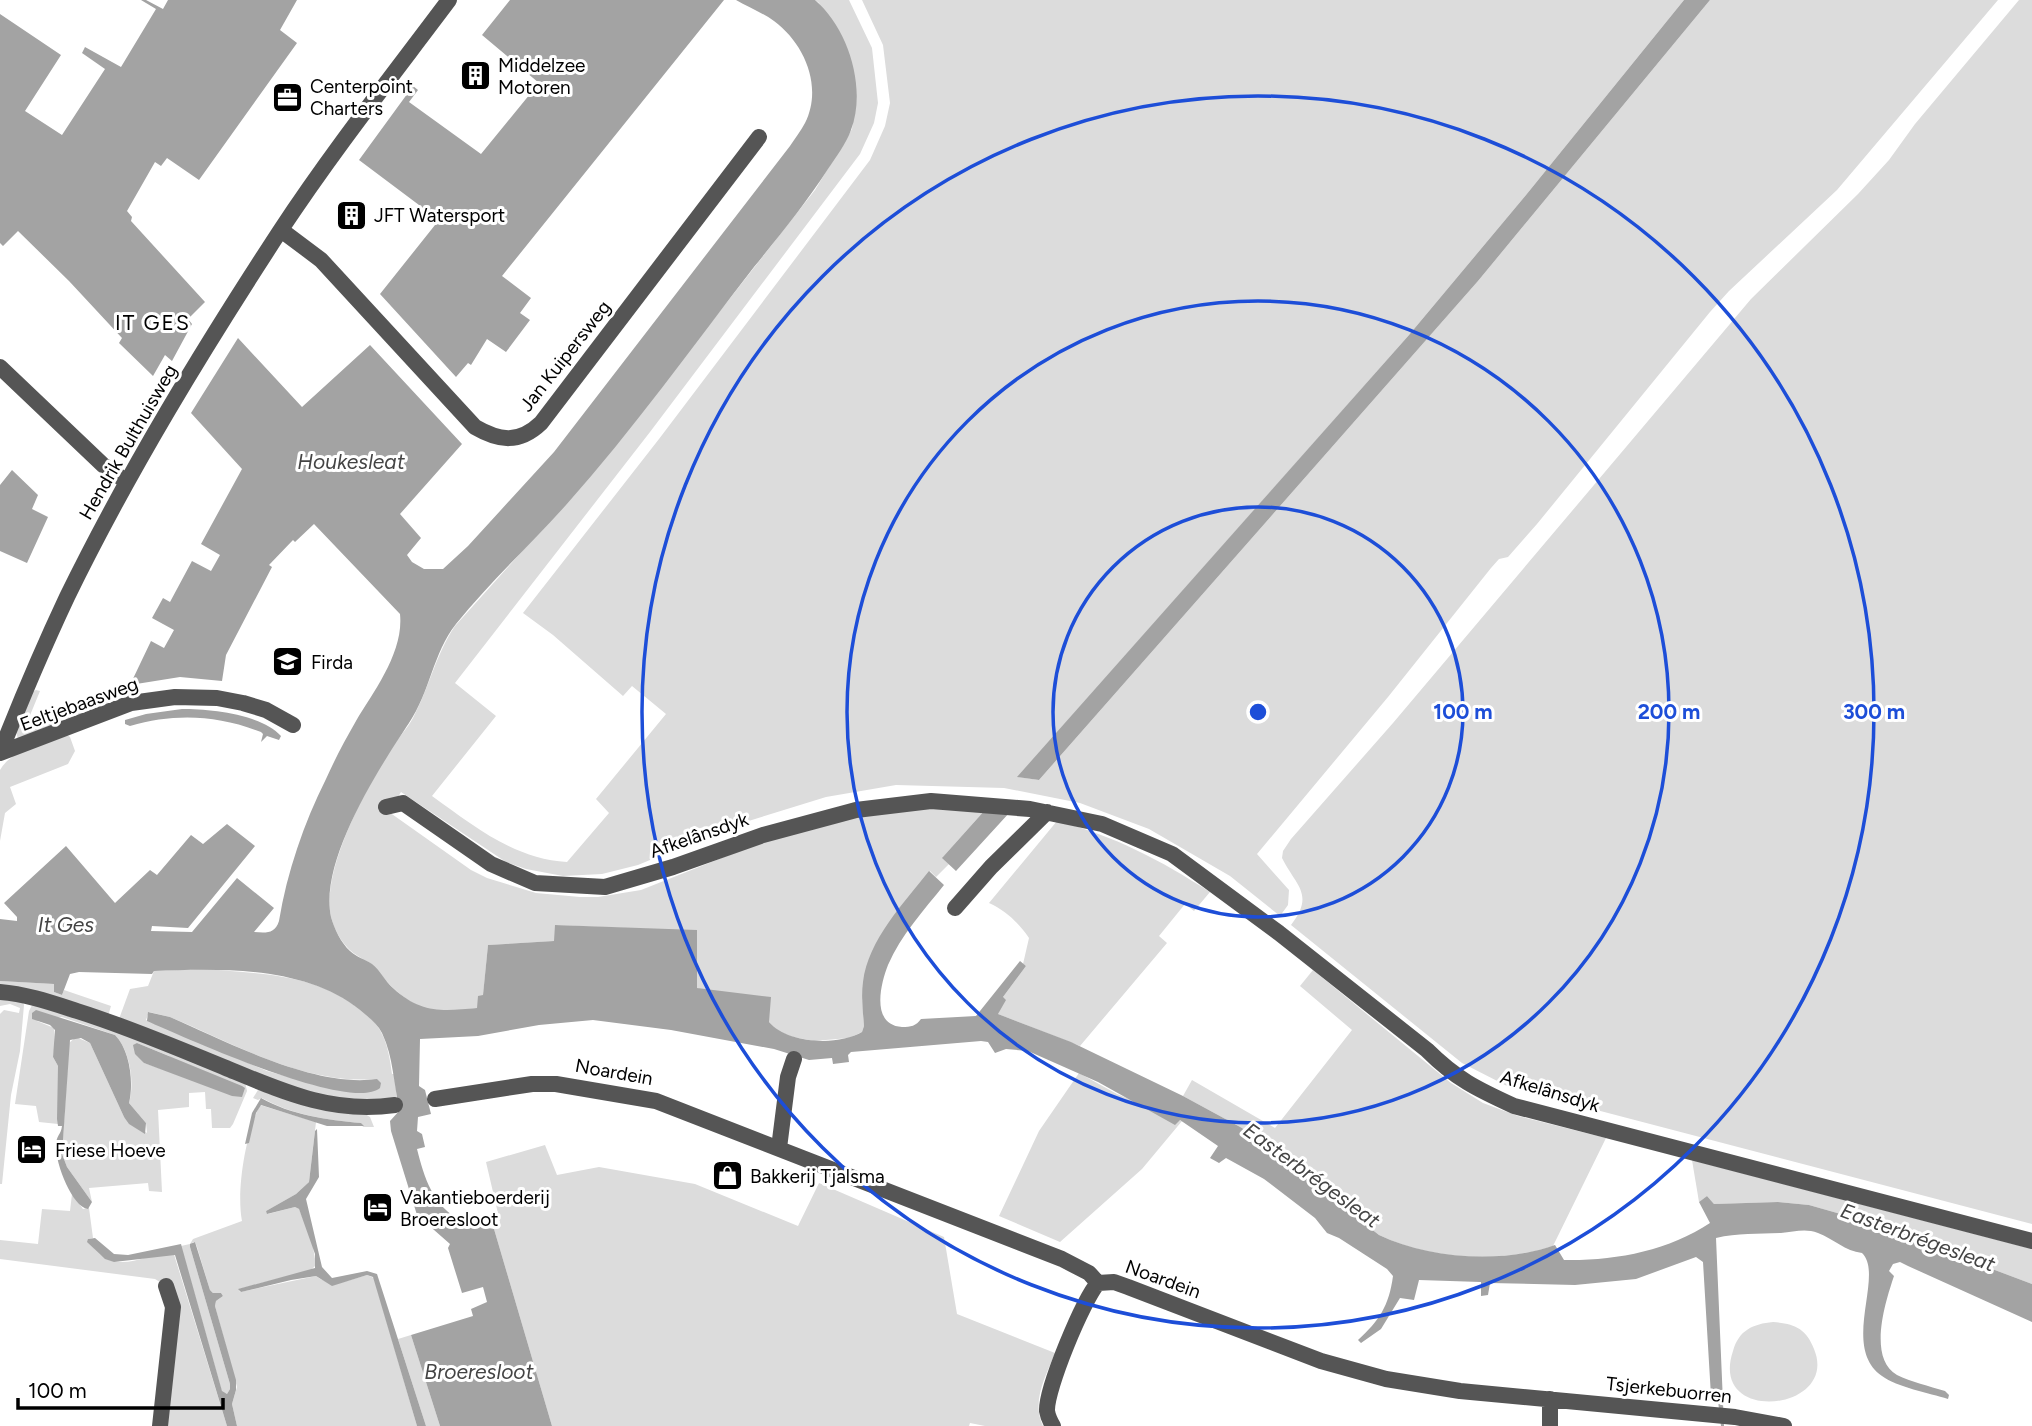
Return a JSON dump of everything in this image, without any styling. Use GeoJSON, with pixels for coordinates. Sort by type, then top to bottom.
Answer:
{"type":"FeatureCollection","features":[{"type":"Feature","properties":{"kind":"street","name":"Hendrik Bulthuisweg"},"geometry":{"type":"LineString","coordinates":[[0,753],[67,598],[127,482],[195,367],[281,230],[449,0]]}},
{"type":"Feature","properties":{"kind":"street","name":"Jan Kuipersweg"},"geometry":{"type":"LineString","coordinates":[[281,230],[321,260],[475,427],[499,439],[515,438],[535,429],[541,423],[759,137]]}},
{"type":"Feature","properties":{"kind":"street"},"geometry":{"type":"LineString","coordinates":[[0,368],[109,470],[127,482]]}},
{"type":"Feature","properties":{"kind":"street","name":"Eeltjebaasweg"},"geometry":{"type":"LineString","coordinates":[[0,753],[131,704],[175,697],[217,698],[243,703],[266,710],[293,725]]}},
{"type":"Feature","properties":{"kind":"street","name":"Afkelânsdyk"},"geometry":{"type":"LineString","coordinates":[[386,807],[403,803],[491,864],[535,883],[606,887],[673,867],[762,835],[856,810],[931,801],[1030,809],[1102,824],[1171,854],[1279,933],[1427,1049],[1449,1072],[1472,1087],[1514,1106],[2032,1241]]}},
{"type":"Feature","properties":{"kind":"street"},"geometry":{"type":"LineString","coordinates":[[955,908],[991,867],[1047,812]]}},
{"type":"Feature","properties":{"kind":"street"},"geometry":{"type":"LineString","coordinates":[[0,992],[27,996],[93,1016],[282,1091],[318,1102],[349,1108],[395,1105]]}},
{"type":"Feature","properties":{"kind":"street"},"geometry":{"type":"LineString","coordinates":[[779,1148],[788,1077],[794,1059]]}},
{"type":"Feature","properties":{"kind":"street","name":"Noardein"},"geometry":{"type":"LineString","coordinates":[[435,1098],[532,1084],[578,1086],[656,1101],[1062,1259],[1089,1273],[1098,1283],[1114,1282],[1321,1361],[1441,1389],[1550,1399]]}},
{"type":"Feature","properties":{"kind":"street"},"geometry":{"type":"LineString","coordinates":[[1054,1426],[1049,1420],[1047,1409],[1050,1392],[1080,1312],[1098,1283]]}},
{"type":"Feature","properties":{"kind":"street"},"geometry":{"type":"LineString","coordinates":[[160,1426],[173,1307],[166,1286]]}},
{"type":"Feature","properties":{"kind":"street"},"geometry":{"type":"LineString","coordinates":[[1550,1399],[1550,1426]]}},
{"type":"Feature","properties":{"kind":"street","name":"Tsjerkebuorren"},"geometry":{"type":"LineString","coordinates":[[1550,1399],[1710,1414],[1784,1426]]}},
{"type":"Feature","properties":{"kind":"shaded area"},"geometry":{"type":"Polygon","coordinates":[[[815,0],[849,0],[872,48],[878,103],[874,123],[860,154],[650,432],[455,683],[496,716],[432,796],[495,839],[529,855],[567,862],[609,813],[596,799],[666,714],[632,686],[623,696],[553,635],[523,613],[659,439],[870,160],[885,126],[890,103],[883,45],[862,0],[1684,0],[1409,335],[1018,777],[1039,780],[1478,281],[1710,0],[1998,0],[1837,190],[1710,312],[1537,524],[1508,557],[1499,559],[1491,568],[1257,854],[1289,890],[1288,905],[1280,916],[1230,876],[1149,829],[1080,803],[1004,788],[896,785],[826,797],[729,827],[638,865],[602,874],[563,876],[506,862],[401,792],[389,812],[471,870],[487,878],[536,893],[580,897],[641,890],[762,842],[897,807],[985,810],[943,857],[949,864],[936,877],[930,871],[862,1000],[862,1032],[849,1038],[814,1041],[793,1037],[775,1030],[769,1022],[697,988],[697,931],[555,925],[555,941],[488,945],[483,996],[477,1008],[444,1012],[425,1009],[401,995],[372,964],[348,949],[341,939],[331,917],[330,898],[339,853],[358,807],[381,765],[413,718],[455,626],[595,470],[815,190],[852,129],[856,98],[819,3],[815,0]]]}},
{"type":"Feature","properties":{"kind":"shaded area"},"geometry":{"type":"Polygon","coordinates":[[[2019,0],[2032,0],[2032,1224],[1509,1087],[1462,1063],[1291,925],[1302,905],[1301,890],[1282,858],[1291,839],[1393,723],[1751,299],[1889,160],[1915,124],[2019,0]]]}},
{"type":"Feature","properties":{"kind":"shaded area"},"geometry":{"type":"Polygon","coordinates":[[[40,691],[24,730],[26,733],[115,696],[108,708],[18,739],[16,732],[32,692],[40,691]]]}},
{"type":"Feature","properties":{"kind":"shaded area"},"geometry":{"type":"Polygon","coordinates":[[[67,735],[75,751],[68,764],[10,787],[16,804],[5,813],[0,841],[0,770],[21,752],[67,735]]]}},
{"type":"Feature","properties":{"kind":"shaded area"},"geometry":{"type":"Polygon","coordinates":[[[1057,821],[1136,850],[1210,892],[1194,911],[1185,904],[1159,936],[1167,943],[1080,1046],[998,1014],[1003,997],[1026,966],[1023,964],[1029,938],[1011,917],[989,903],[1057,821]]]}},
{"type":"Feature","properties":{"kind":"shaded area"},"geometry":{"type":"Polygon","coordinates":[[[205,969],[265,974],[305,982],[342,997],[365,1014],[379,1029],[387,1047],[397,1097],[389,1099],[389,1102],[319,1098],[119,1019],[130,989],[148,986],[154,971],[205,969]],[[149,1012],[146,1020],[267,1071],[332,1089],[377,1079],[323,1076],[297,1069],[245,1050],[170,1017],[149,1012]]]}},
{"type":"Feature","properties":{"kind":"shaded area"},"geometry":{"type":"Polygon","coordinates":[[[1313,970],[1451,1083],[1483,1103],[1518,1116],[1606,1138],[1553,1246],[1533,1252],[1488,1257],[1442,1254],[1398,1243],[1379,1235],[1242,1128],[1183,1096],[1192,1080],[1275,1128],[1352,1030],[1300,986],[1313,970]]]}},
{"type":"Feature","properties":{"kind":"shaded area"},"geometry":{"type":"Polygon","coordinates":[[[0,981],[54,984],[54,992],[62,995],[64,990],[111,1006],[108,1016],[0,986],[0,981]]]}},
{"type":"Feature","properties":{"kind":"shaded area"},"geometry":{"type":"Polygon","coordinates":[[[0,997],[23,1002],[24,1005],[2,1184],[0,1014],[4,1010],[19,1013],[20,1008],[10,1004],[0,1006],[0,997]]]}},
{"type":"Feature","properties":{"kind":"shaded area"},"geometry":{"type":"Polygon","coordinates":[[[32,1005],[89,1021],[245,1082],[247,1091],[233,1124],[230,1128],[212,1128],[211,1109],[206,1109],[205,1092],[189,1093],[189,1107],[158,1110],[162,1192],[149,1191],[148,1183],[89,1188],[92,1202],[67,1167],[62,1154],[69,1043],[76,1037],[90,1043],[124,1117],[147,1133],[146,1123],[129,1103],[131,1086],[128,1058],[115,1035],[62,1017],[37,1021],[54,1028],[53,1057],[58,1066],[58,1124],[39,1122],[36,1106],[15,1104],[32,1005]],[[137,1043],[144,1063],[188,1078],[169,1056],[137,1043]]]}},
{"type":"Feature","properties":{"kind":"shaded area"},"geometry":{"type":"Polygon","coordinates":[[[1079,1073],[1117,1094],[1182,1121],[1142,1169],[1060,1242],[999,1216],[1039,1131],[1079,1073]]]}},
{"type":"Feature","properties":{"kind":"shaded area"},"geometry":{"type":"Polygon","coordinates":[[[258,1090],[365,1114],[370,1117],[374,1127],[363,1127],[361,1123],[310,1116],[285,1109],[262,1098],[253,1098],[258,1090]]]}},
{"type":"Feature","properties":{"kind":"shaded area"},"geometry":{"type":"Polygon","coordinates":[[[260,1105],[316,1122],[309,1182],[296,1194],[266,1211],[268,1214],[295,1207],[299,1209],[312,1241],[316,1265],[311,1270],[239,1289],[240,1292],[316,1276],[335,1283],[367,1275],[374,1278],[417,1426],[237,1426],[232,1404],[237,1387],[215,1306],[216,1301],[223,1296],[210,1290],[197,1247],[193,1242],[190,1247],[230,1384],[227,1394],[222,1392],[181,1246],[242,1221],[240,1194],[244,1162],[250,1131],[260,1105]]]}},
{"type":"Feature","properties":{"kind":"shaded area"},"geometry":{"type":"Polygon","coordinates":[[[545,1145],[557,1175],[599,1167],[695,1184],[798,1226],[819,1183],[944,1237],[957,1314],[1055,1353],[1039,1398],[1043,1426],[985,1426],[970,1423],[969,1426],[552,1426],[494,1229],[500,1222],[486,1162],[545,1145]]]}},
{"type":"Feature","properties":{"kind":"shaded area"},"geometry":{"type":"Polygon","coordinates":[[[1692,1160],[2032,1249],[2032,1284],[1947,1252],[1911,1234],[1809,1205],[1778,1202],[1714,1204],[1707,1196],[1699,1202],[1692,1160]]]}},
{"type":"Feature","properties":{"kind":"shaded area"},"geometry":{"type":"Polygon","coordinates":[[[72,1194],[83,1209],[89,1208],[93,1238],[88,1239],[105,1258],[126,1262],[172,1248],[227,1426],[166,1426],[180,1308],[160,1282],[155,1279],[0,1259],[0,1240],[38,1244],[42,1209],[70,1211],[72,1194]]]}},
{"type":"Feature","properties":{"kind":"shaded area"},"geometry":{"type":"Polygon","coordinates":[[[1773,1322],[1798,1328],[1807,1336],[1814,1349],[1817,1370],[1809,1386],[1793,1397],[1774,1401],[1754,1400],[1739,1391],[1730,1375],[1733,1351],[1739,1338],[1748,1329],[1773,1322]]]}},
{"type":"Feature","properties":{"kind":"shaded area"},"geometry":{"type":"Polygon","coordinates":[[[411,1335],[440,1426],[426,1426],[398,1339],[411,1335]]]}},
{"type":"Feature","properties":{"kind":"water"},"geometry":{"type":"Polygon","coordinates":[[[141,0],[163,9],[168,0],[297,0],[280,30],[297,43],[199,180],[167,158],[161,166],[155,162],[127,211],[132,217],[131,221],[205,302],[188,319],[192,324],[172,361],[165,355],[153,376],[119,343],[122,338],[69,281],[18,231],[3,246],[0,243],[0,14],[61,55],[25,111],[62,135],[105,69],[82,53],[85,47],[121,67],[156,9],[141,0]]]}},
{"type":"Feature","properties":{"kind":"water"},"geometry":{"type":"Polygon","coordinates":[[[510,0],[724,0],[502,276],[531,298],[520,313],[530,320],[506,352],[487,339],[471,365],[468,363],[456,377],[380,294],[439,220],[359,160],[413,86],[418,90],[409,102],[481,154],[539,83],[482,35],[510,0]]]}},
{"type":"Feature","properties":{"kind":"water"},"geometry":{"type":"Polygon","coordinates":[[[736,0],[815,0],[827,12],[845,42],[855,78],[857,96],[849,135],[802,207],[615,447],[566,505],[469,608],[448,635],[416,711],[382,764],[342,843],[330,894],[331,917],[347,948],[378,969],[393,988],[413,1003],[433,1009],[453,1010],[477,1008],[478,996],[483,995],[488,945],[554,941],[555,925],[697,930],[697,988],[771,997],[769,1022],[777,1029],[800,1039],[827,1041],[862,1032],[863,982],[872,951],[898,909],[929,871],[944,885],[899,943],[882,983],[882,1012],[892,1025],[908,1027],[921,1019],[976,1016],[1020,961],[1026,966],[1003,997],[1006,1000],[998,1014],[1071,1042],[1242,1128],[1379,1235],[1443,1254],[1490,1257],[1535,1251],[1555,1245],[1564,1260],[1602,1259],[1659,1247],[1694,1233],[1710,1223],[1699,1202],[1707,1196],[1714,1204],[1778,1202],[1809,1205],[1911,1234],[1947,1252],[2032,1284],[2032,1322],[1900,1262],[1893,1264],[1889,1271],[1894,1276],[1881,1328],[1883,1356],[1888,1367],[1897,1375],[1945,1391],[1949,1395],[1948,1399],[1896,1383],[1882,1376],[1870,1363],[1864,1348],[1863,1330],[1868,1263],[1862,1253],[1809,1231],[1740,1234],[1716,1238],[1724,1426],[1721,1426],[1718,1401],[1711,1396],[1703,1262],[1696,1257],[1636,1279],[1575,1285],[1490,1283],[1488,1295],[1481,1296],[1481,1282],[1419,1280],[1414,1300],[1400,1298],[1381,1329],[1361,1343],[1358,1340],[1377,1319],[1389,1296],[1393,1276],[1387,1269],[1327,1233],[1315,1218],[1264,1179],[1226,1158],[1219,1163],[1210,1158],[1218,1146],[1180,1120],[1175,1125],[1098,1082],[1028,1051],[1006,1049],[995,1053],[988,1042],[981,1041],[851,1052],[848,1055],[849,1062],[833,1064],[832,1058],[809,1060],[774,1049],[671,1030],[593,1020],[539,1025],[478,1036],[420,1039],[419,1086],[425,1090],[431,1114],[418,1117],[417,1131],[422,1134],[425,1147],[417,1149],[423,1170],[431,1190],[452,1215],[469,1224],[494,1229],[552,1426],[440,1426],[411,1335],[473,1316],[471,1309],[487,1302],[483,1287],[462,1293],[448,1248],[450,1244],[417,1215],[391,1131],[390,1121],[400,1110],[391,1061],[386,1042],[375,1023],[338,996],[314,985],[262,973],[234,970],[154,971],[152,974],[79,972],[70,974],[62,995],[54,992],[54,984],[0,981],[0,919],[17,921],[17,917],[4,903],[66,846],[115,903],[150,870],[157,875],[191,835],[203,844],[227,824],[255,846],[188,928],[152,926],[151,931],[192,932],[237,878],[274,908],[254,932],[266,932],[275,928],[297,848],[310,813],[340,750],[393,657],[400,628],[400,614],[314,524],[295,542],[293,540],[269,565],[272,567],[226,655],[222,681],[180,677],[130,685],[151,641],[164,648],[174,630],[152,618],[163,598],[170,602],[192,561],[211,571],[220,555],[201,544],[242,469],[191,413],[238,338],[302,407],[370,345],[462,444],[400,514],[421,538],[407,555],[412,562],[424,569],[443,569],[468,546],[554,452],[805,123],[812,95],[808,67],[802,54],[774,21],[736,0]]]}},
{"type":"Feature","properties":{"kind":"water"},"geometry":{"type":"Polygon","coordinates":[[[1684,0],[1710,0],[1478,281],[1039,780],[1017,777],[1409,335],[1684,0]]]}},
{"type":"Feature","properties":{"kind":"water"},"geometry":{"type":"Polygon","coordinates":[[[12,470],[38,495],[32,509],[48,517],[27,563],[0,551],[0,485],[12,470]]]}},
{"type":"Feature","properties":{"kind":"water"},"geometry":{"type":"Polygon","coordinates":[[[182,709],[234,714],[261,722],[281,736],[279,740],[267,736],[261,742],[261,732],[212,719],[180,718],[130,726],[125,724],[125,720],[146,714],[182,709]]]}},
{"type":"Feature","properties":{"kind":"water"},"geometry":{"type":"Polygon","coordinates":[[[985,810],[1010,812],[956,871],[942,858],[985,810]]]}},
{"type":"Feature","properties":{"kind":"water"},"geometry":{"type":"Polygon","coordinates":[[[36,1010],[115,1035],[124,1049],[130,1067],[129,1103],[146,1123],[145,1134],[129,1124],[90,1043],[81,1038],[70,1040],[62,1154],[67,1167],[92,1202],[88,1209],[76,1201],[58,1162],[56,1142],[62,1126],[58,1126],[57,1119],[58,1066],[53,1057],[55,1030],[50,1025],[32,1019],[32,1013],[36,1010]]]}},
{"type":"Feature","properties":{"kind":"water"},"geometry":{"type":"Polygon","coordinates":[[[148,1012],[170,1017],[271,1061],[326,1077],[377,1079],[381,1083],[380,1088],[363,1093],[336,1090],[266,1070],[147,1021],[148,1012]]]}},
{"type":"Feature","properties":{"kind":"water"},"geometry":{"type":"Polygon","coordinates":[[[137,1043],[242,1086],[245,1088],[242,1097],[232,1096],[144,1063],[135,1054],[133,1045],[137,1043]]]}},
{"type":"Feature","properties":{"kind":"water"},"geometry":{"type":"Polygon","coordinates":[[[261,1098],[297,1113],[361,1123],[364,1126],[327,1126],[261,1105],[256,1113],[249,1143],[245,1144],[252,1113],[261,1098]]]}},
{"type":"Feature","properties":{"kind":"water"},"geometry":{"type":"Polygon","coordinates":[[[317,1129],[319,1177],[306,1199],[322,1267],[332,1278],[367,1271],[377,1274],[426,1426],[417,1426],[373,1277],[367,1275],[332,1286],[316,1276],[241,1292],[238,1289],[315,1268],[315,1254],[299,1209],[295,1207],[267,1214],[266,1211],[296,1194],[309,1182],[317,1129]]]}},
{"type":"Feature","properties":{"kind":"water"},"geometry":{"type":"Polygon","coordinates":[[[95,1238],[114,1254],[128,1255],[181,1244],[222,1391],[227,1394],[230,1384],[190,1247],[190,1244],[195,1242],[210,1290],[223,1296],[216,1301],[215,1306],[236,1380],[232,1404],[237,1426],[227,1426],[175,1255],[114,1262],[105,1259],[87,1242],[88,1239],[95,1238]]]}},
{"type":"Feature","properties":{"kind":"place","name":"Middelzee Motoren"},"geometry":{"type":"Point","coordinates":[475,76]}},
{"type":"Feature","properties":{"kind":"place","name":"Centerpoint Charters"},"geometry":{"type":"Point","coordinates":[287,97]}},
{"type":"Feature","properties":{"kind":"place","name":"JFT Watersport"},"geometry":{"type":"Point","coordinates":[351,215]}},
{"type":"Feature","properties":{"kind":"place","name":"Firda"},"geometry":{"type":"Point","coordinates":[288,662]}},
{"type":"Feature","properties":{"kind":"place","name":"Friese Hoeve"},"geometry":{"type":"Point","coordinates":[32,1150]}},
{"type":"Feature","properties":{"kind":"place","name":"Bakkerij Tjalsma"},"geometry":{"type":"Point","coordinates":[727,1176]}},
{"type":"Feature","properties":{"kind":"place","name":"Vakantieboerderij Broeresloot"},"geometry":{"type":"Point","coordinates":[377,1208]}},
{"type":"Feature","properties":{"kind":"district","name":"IT GES"},"geometry":{"type":"Point","coordinates":[153,322]}},
{"type":"Feature","properties":{"kind":"water label","name":"Houkesleat"},"geometry":{"type":"Point","coordinates":[351,461]}},
{"type":"Feature","properties":{"kind":"water label","name":"It Ges"},"geometry":{"type":"Point","coordinates":[66,924]}},
{"type":"Feature","properties":{"kind":"water label","name":"Easterbrégesleat"},"geometry":{"type":"Point","coordinates":[1312,1175]}},
{"type":"Feature","properties":{"kind":"water label","name":"Easterbrégesleat"},"geometry":{"type":"Point","coordinates":[1918,1237]}},
{"type":"Feature","properties":{"kind":"water label","name":"Broeresloot"},"geometry":{"type":"Point","coordinates":[479,1371]}}]}
